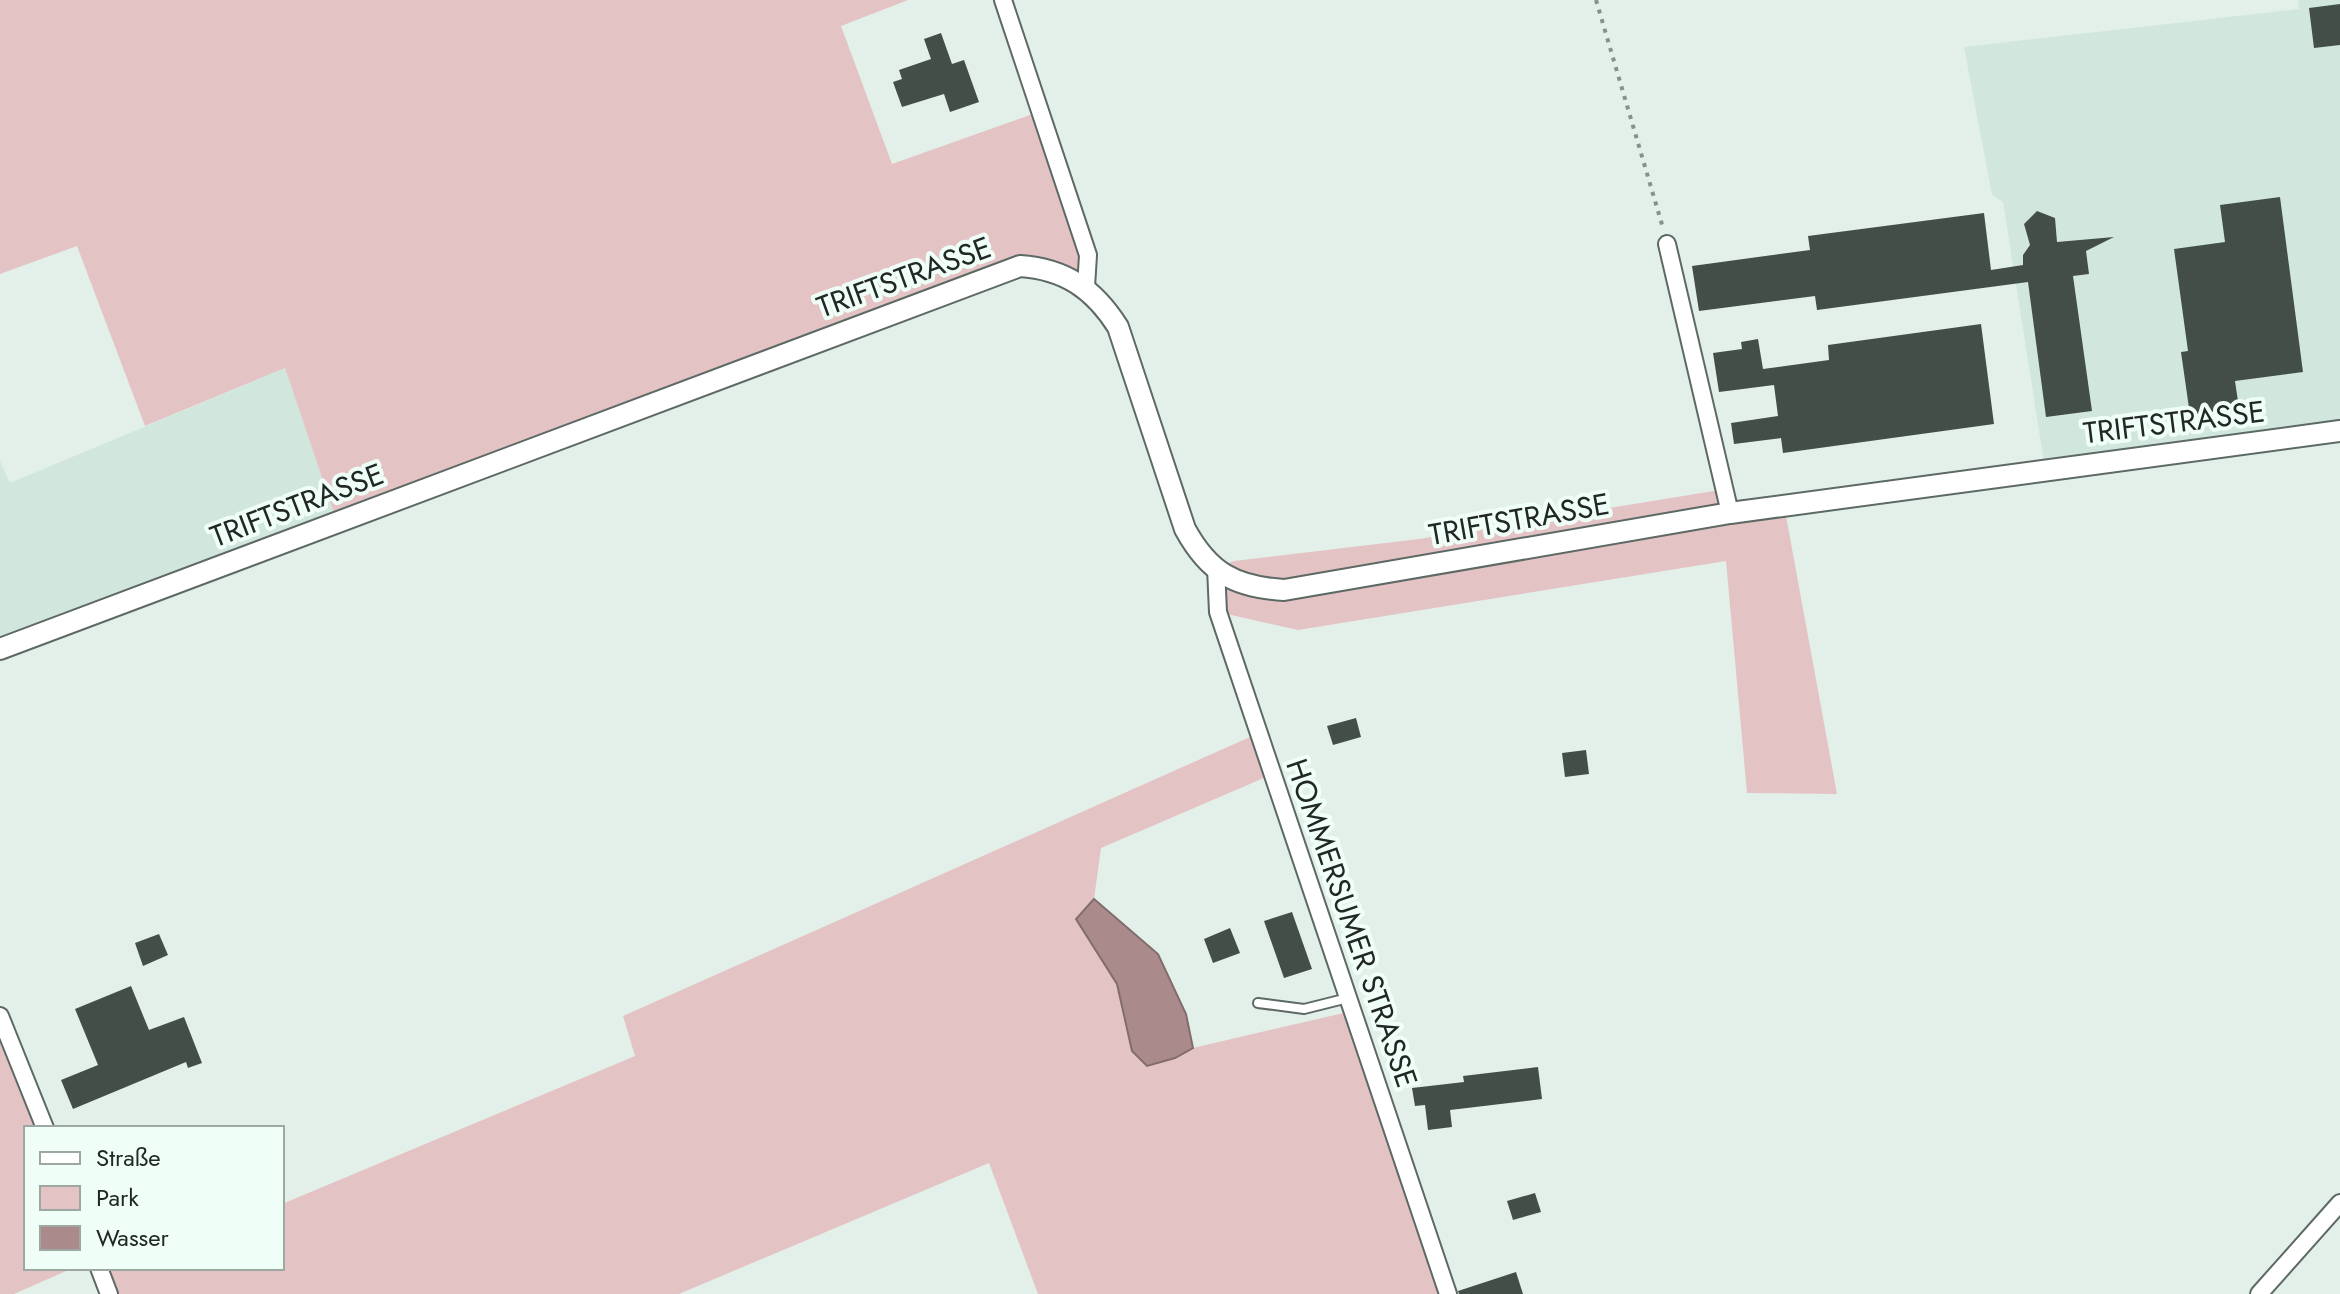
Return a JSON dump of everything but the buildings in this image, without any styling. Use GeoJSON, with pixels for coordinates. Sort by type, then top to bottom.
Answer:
{"type":"FeatureCollection","features":[{"type":"Feature","properties":{"kind":"street"},"geometry":{"type":"LineString","coordinates":[[1003,0],[1088,255],[1086,287]]}},
{"type":"Feature","properties":{"kind":"street"},"geometry":{"type":"LineString","coordinates":[[1667,244],[1730,513]]}},
{"type":"Feature","properties":{"kind":"street","name":"TRIFTSTRASSE"},"geometry":{"type":"LineString","coordinates":[[0,649],[1020,266],[1041,267],[1086,287],[1104,304],[1118,327],[1185,529],[1195,548],[1216,568],[1250,588],[1284,590],[1730,513],[2340,431]]}},
{"type":"Feature","properties":{"kind":"street","name":"HOMMERSUMER STRASSE"},"geometry":{"type":"LineString","coordinates":[[1216,568],[1218,612],[1448,1294]]}},
{"type":"Feature","properties":{"kind":"street"},"geometry":{"type":"LineString","coordinates":[[0,1016],[44,1126]]}},
{"type":"Feature","properties":{"kind":"street"},"geometry":{"type":"LineString","coordinates":[[2259,1294],[2340,1203]]}},
{"type":"Feature","properties":{"kind":"street"},"geometry":{"type":"LineString","coordinates":[[100,1270],[109,1294]]}},
{"type":"Feature","properties":{"kind":"lane"},"geometry":{"type":"LineString","coordinates":[[1258,1003],[1304,1009],[1348,998]]}},
{"type":"Feature","properties":{"kind":"path"},"geometry":{"type":"LineString","coordinates":[[1596,0],[1667,244]]}},
{"type":"Feature","properties":{"kind":"shaded area"},"geometry":{"type":"Polygon","coordinates":[[[2298,0],[2340,0],[2340,431],[2045,469],[2003,202],[1992,195],[1964,47],[2299,9],[2298,0]]]}},
{"type":"Feature","properties":{"kind":"shaded area"},"geometry":{"type":"Polygon","coordinates":[[[285,368],[337,522],[0,649],[0,461],[10,483],[285,368]]]}},
{"type":"Feature","properties":{"kind":"green space"},"geometry":{"type":"Polygon","coordinates":[[[0,0],[908,0],[841,26],[892,164],[1041,111],[1088,255],[1086,287],[1041,267],[337,522],[285,368],[145,426],[77,246],[0,274],[0,0]]]}},
{"type":"Feature","properties":{"kind":"green space"},"geometry":{"type":"Polygon","coordinates":[[[1726,489],[1730,513],[1784,505],[1837,794],[1747,793],[1726,561],[1298,630],[1218,612],[1216,568],[1234,561],[1419,539],[1726,489]]]}},
{"type":"Feature","properties":{"kind":"green space"},"geometry":{"type":"Polygon","coordinates":[[[1259,733],[1273,774],[1101,848],[1094,899],[1076,919],[1117,984],[1124,1020],[1174,1058],[1193,1048],[1352,1011],[1448,1294],[1038,1294],[989,1163],[679,1294],[117,1294],[107,1270],[284,1270],[284,1203],[635,1056],[623,1016],[1259,733]]]}},
{"type":"Feature","properties":{"kind":"green space"},"geometry":{"type":"Polygon","coordinates":[[[0,1022],[36,1126],[24,1126],[24,1270],[68,1270],[14,1294],[0,1294],[0,1022]]]}},
{"type":"Feature","properties":{"kind":"water"},"geometry":{"type":"Polygon","coordinates":[[[1094,899],[1158,954],[1186,1014],[1193,1048],[1175,1058],[1147,1066],[1132,1051],[1117,984],[1076,919],[1094,899]]]}}]}
